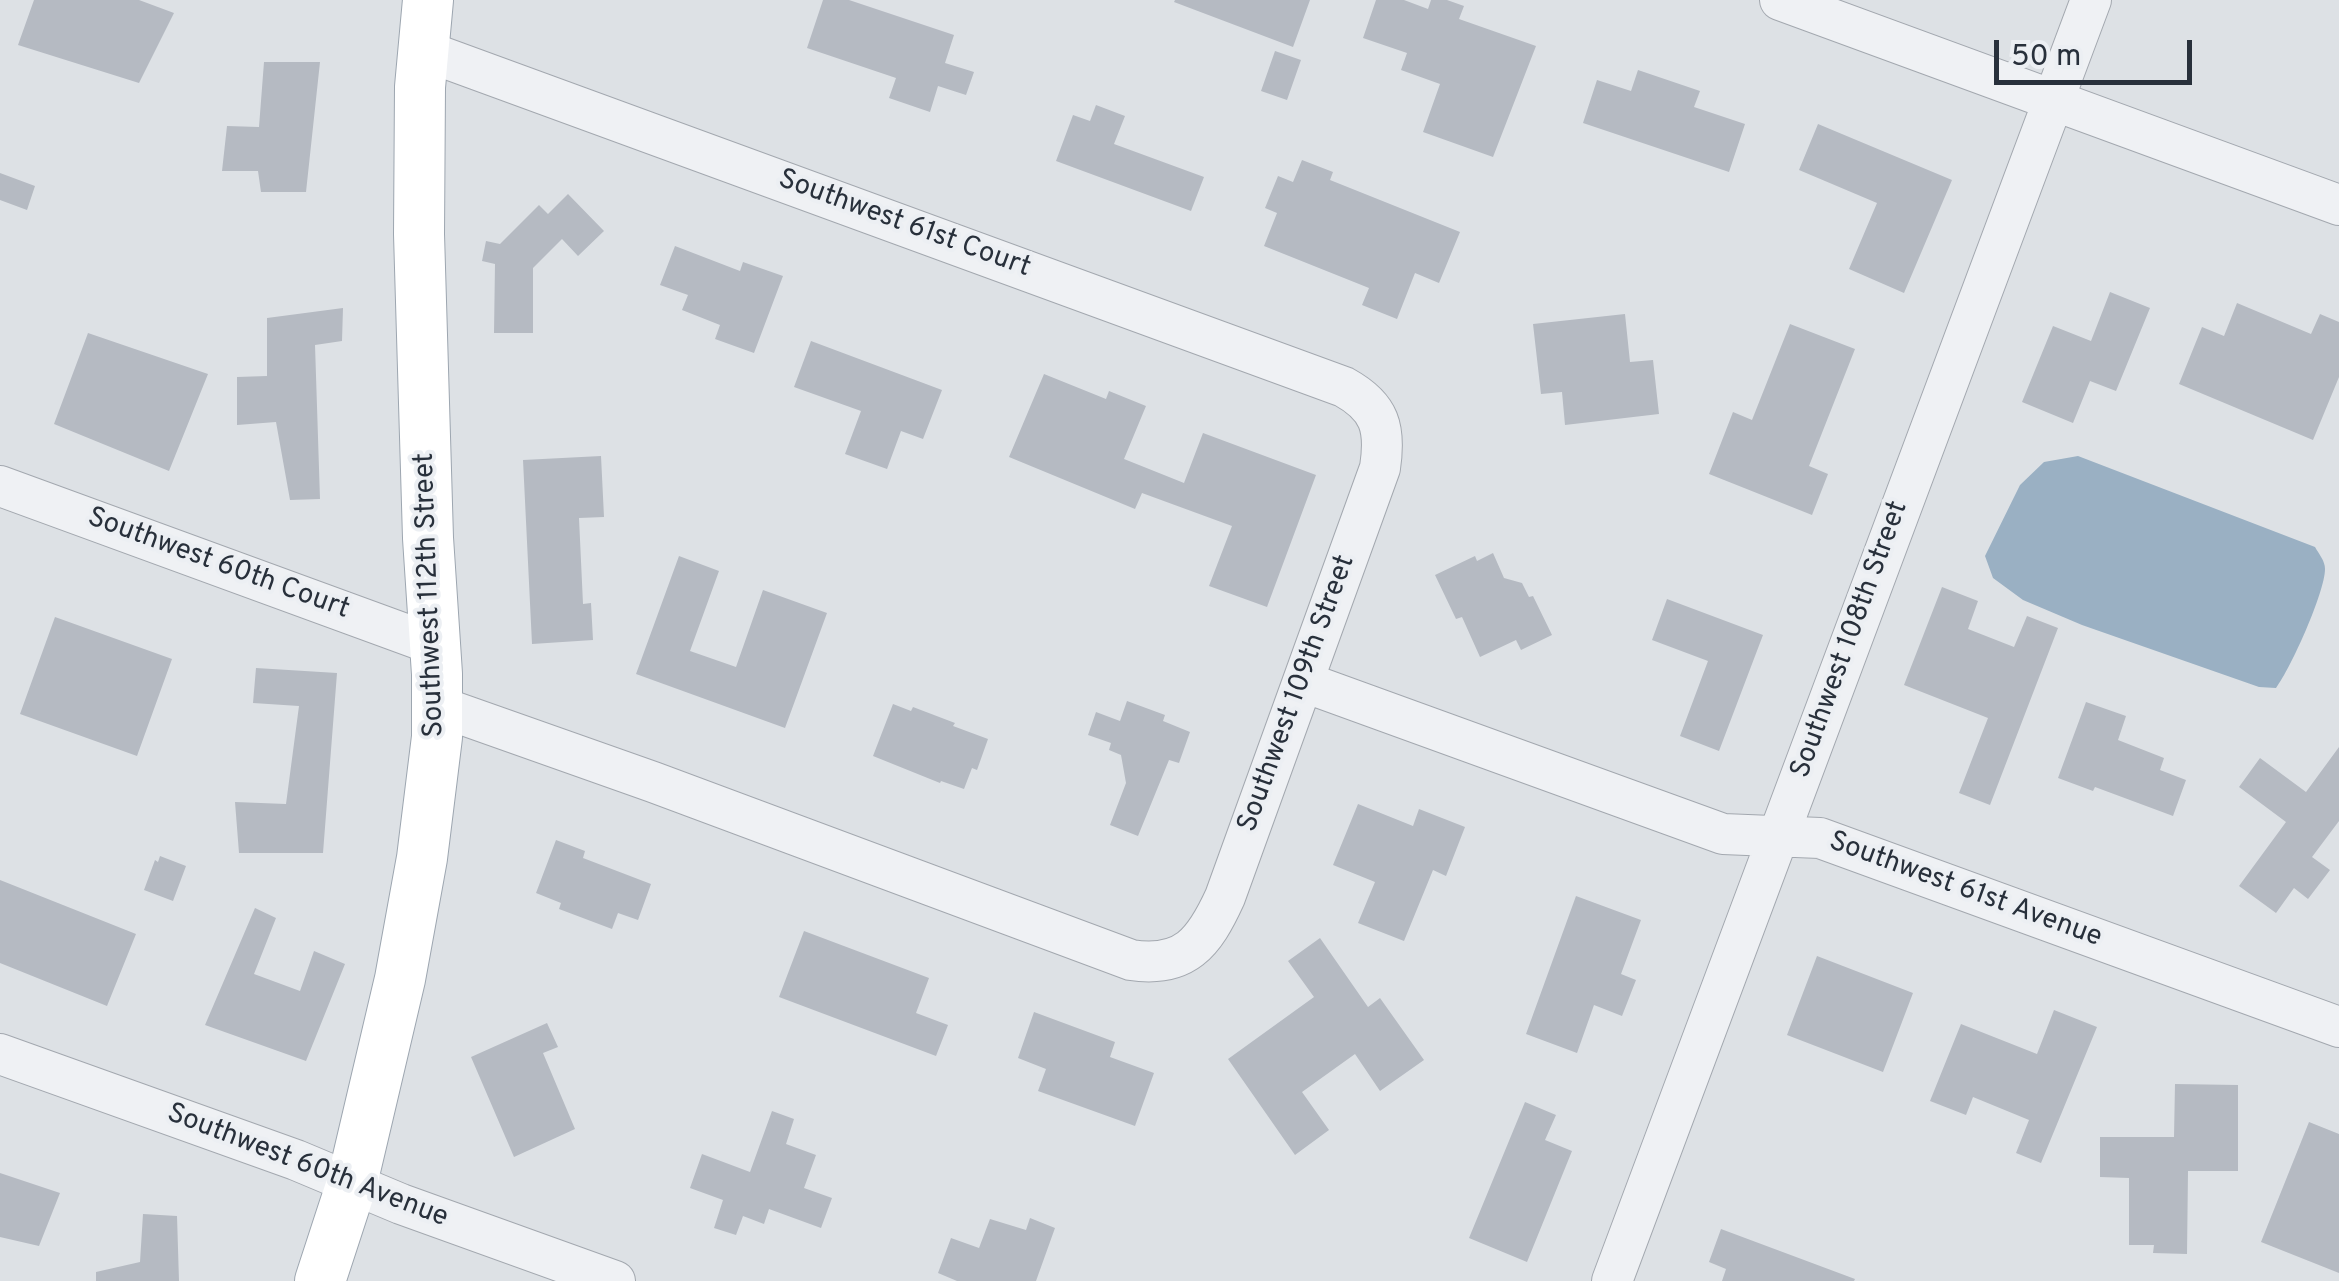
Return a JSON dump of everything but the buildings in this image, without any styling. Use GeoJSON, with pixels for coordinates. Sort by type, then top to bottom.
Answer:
{"type":"FeatureCollection","features":[{"type":"Feature","properties":{"kind":"main road","name":"Southwest 112th Street"},"geometry":{"type":"LineString","coordinates":[[320,1281],[368,1123],[412,918],[435,762],[438,706],[428,538],[419,234],[419,118],[428,0]]}},
{"type":"Feature","properties":{"kind":"street"},"geometry":{"type":"LineString","coordinates":[[1780,0],[2339,205]]}},
{"type":"Feature","properties":{"kind":"street","name":"Southwest 108th Street"},"geometry":{"type":"LineString","coordinates":[[1612,1281],[2091,0]]}},
{"type":"Feature","properties":{"kind":"street","name":"Southwest 61st Court"},"geometry":{"type":"LineString","coordinates":[[422,50],[1344,387],[1376,416]]}},
{"type":"Feature","properties":{"kind":"street","name":"Southwest 109th Street"},"geometry":{"type":"LineString","coordinates":[[438,706],[1131,960],[1162,962],[1177,958],[1202,939],[1214,921],[1304,682],[1380,468],[1383,437],[1376,416]]}},
{"type":"Feature","properties":{"kind":"street","name":"Southwest 60th Court"},"geometry":{"type":"LineString","coordinates":[[0,486],[435,645]]}},
{"type":"Feature","properties":{"kind":"street","name":"Southwest 61st Avenue"},"geometry":{"type":"LineString","coordinates":[[1304,682],[1723,834],[1820,838],[2339,1027]]}},
{"type":"Feature","properties":{"kind":"street","name":"Southwest 60th Avenue"},"geometry":{"type":"LineString","coordinates":[[0,1054],[296,1160],[401,1204],[615,1281]]}},
{"type":"Feature","properties":{"kind":"water"},"geometry":{"type":"Polygon","coordinates":[[[2078,456],[2315,547],[2324,563],[2324,580],[2306,630],[2276,688],[2259,687],[2082,625],[2023,600],[1993,578],[1985,556],[2020,485],[2044,462],[2078,456]]]}}]}
